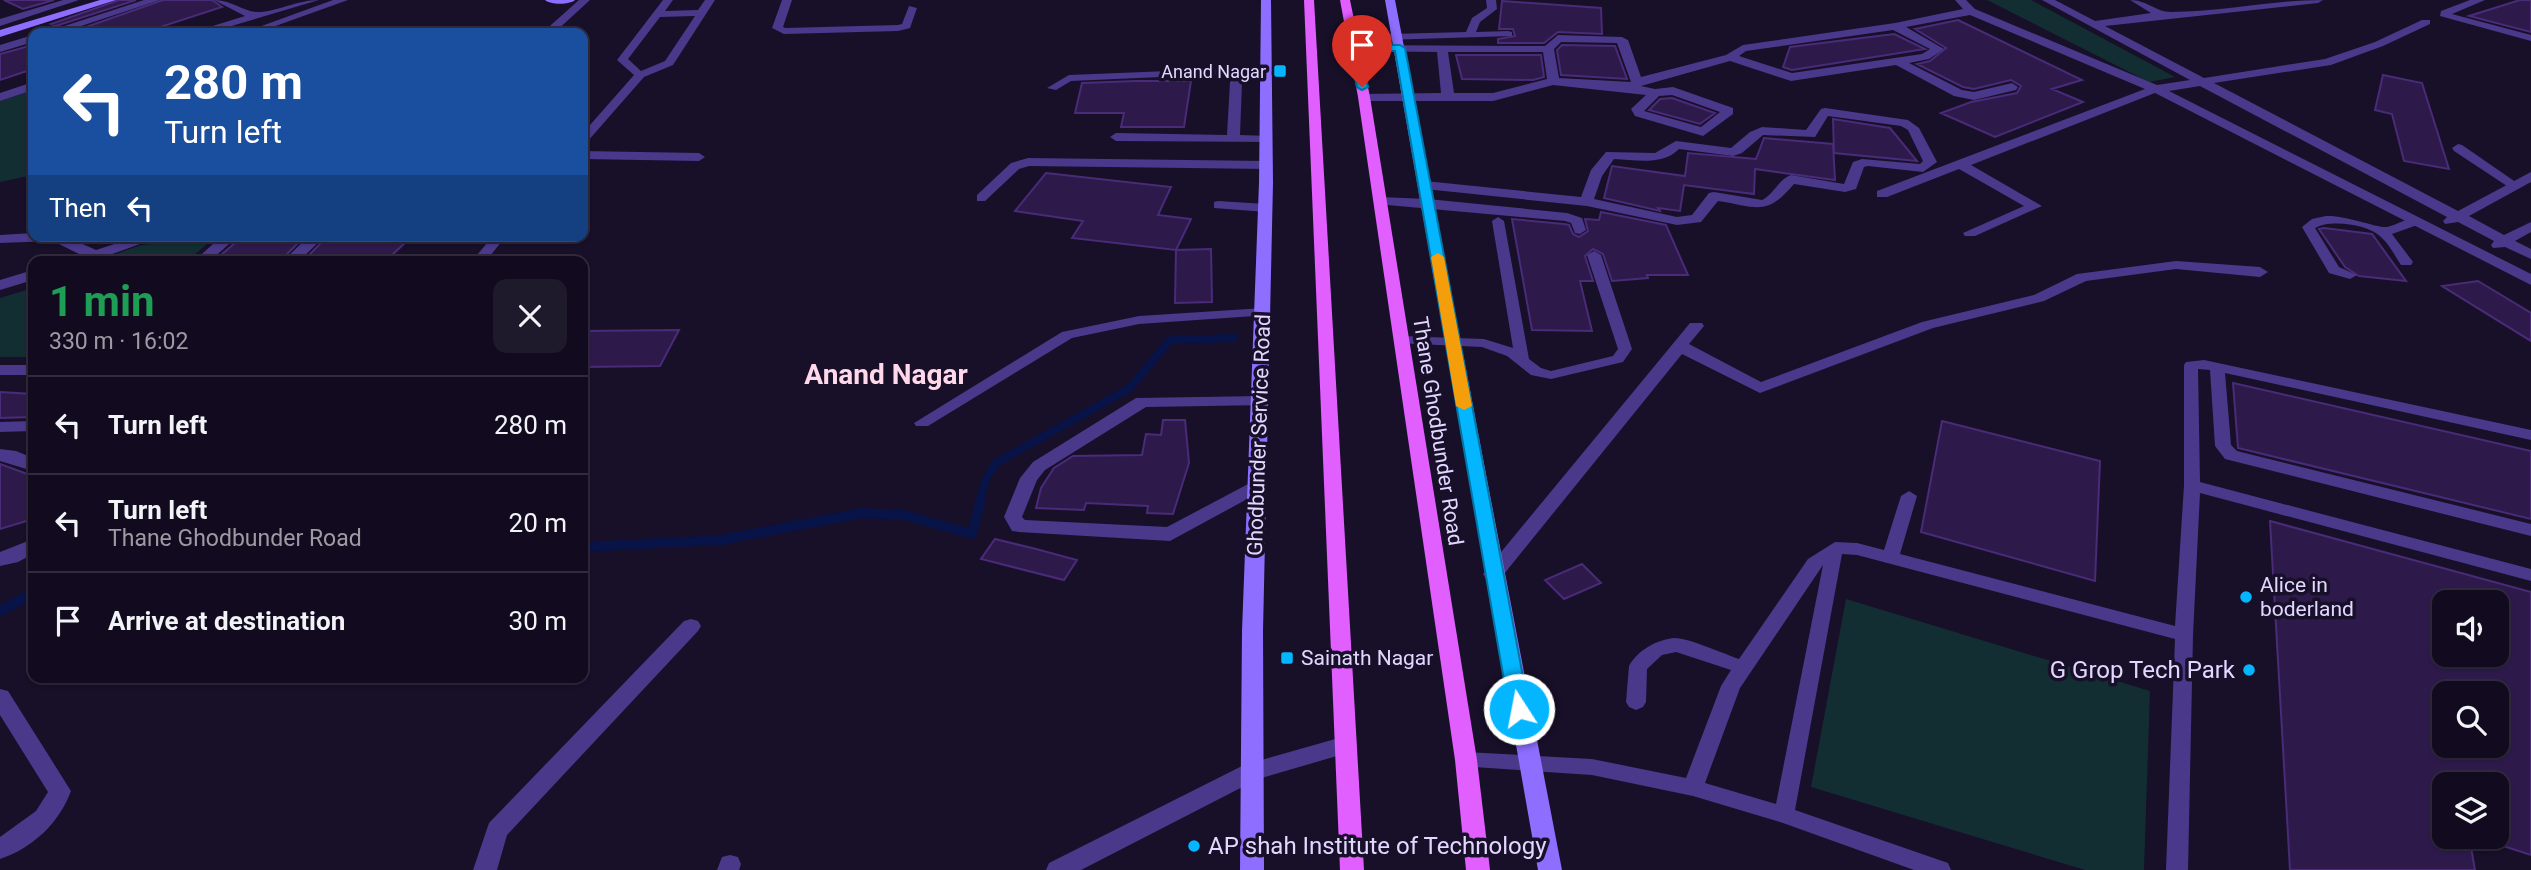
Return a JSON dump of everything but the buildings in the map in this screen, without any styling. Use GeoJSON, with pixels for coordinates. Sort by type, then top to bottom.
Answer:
{"type":"FeatureCollection","features":[{"type":"Feature","properties":{"kind":"main road"},"geometry":{"type":"LineString","coordinates":[[1309,0],[1352,870]]}},
{"type":"Feature","properties":{"kind":"main road","name":"Thane Ghodbunder Road"},"geometry":{"type":"LineString","coordinates":[[1345,0],[1364,97],[1466,760],[1478,870]]}},
{"type":"Feature","properties":{"kind":"street"},"geometry":{"type":"LineString","coordinates":[[0,23],[74,0]]}},
{"type":"Feature","properties":{"kind":"street"},"geometry":{"type":"LineString","coordinates":[[0,34],[111,0]]}},
{"type":"Feature","properties":{"kind":"street"},"geometry":{"type":"LineString","coordinates":[[65,28],[155,0]]}},
{"type":"Feature","properties":{"kind":"street"},"geometry":{"type":"LineString","coordinates":[[219,0],[255,14]]}},
{"type":"Feature","properties":{"kind":"street"},"geometry":{"type":"LineString","coordinates":[[255,14],[278,0]]}},
{"type":"Feature","properties":{"kind":"street"},"geometry":{"type":"LineString","coordinates":[[212,28],[255,14],[286,10],[314,0]]}},
{"type":"Feature","properties":{"kind":"street"},"geometry":{"type":"LineString","coordinates":[[550,0],[570,0]]}},
{"type":"Feature","properties":{"kind":"street"},"geometry":{"type":"LineString","coordinates":[[554,28],[585,0]]}},
{"type":"Feature","properties":{"kind":"street","name":"Ghodbunder Service Road"},"geometry":{"type":"LineString","coordinates":[[1252,870],[1256,487],[1262,401],[1267,165],[1266,0]]}},
{"type":"Feature","properties":{"kind":"street"},"geometry":{"type":"LineString","coordinates":[[1390,0],[1410,97],[1493,574],[1550,870]]}},
{"type":"Feature","properties":{"kind":"street"},"geometry":{"type":"LineString","coordinates":[[1960,0],[1971,10],[2156,89],[2531,280]]}},
{"type":"Feature","properties":{"kind":"street"},"geometry":{"type":"LineString","coordinates":[[2047,0],[2531,255]]}},
{"type":"Feature","properties":{"kind":"street"},"geometry":{"type":"LineString","coordinates":[[2136,0],[2163,15]]}},
{"type":"Feature","properties":{"kind":"street"},"geometry":{"type":"LineString","coordinates":[[2094,24],[2163,15],[2263,9],[2318,0]]}},
{"type":"Feature","properties":{"kind":"street"},"geometry":{"type":"LineString","coordinates":[[2480,0],[2445,13],[2446,16],[2531,38]]}},
{"type":"Feature","properties":{"kind":"street"},"geometry":{"type":"LineString","coordinates":[[1634,85],[1730,57],[1743,48],[1895,26],[1971,10]]}},
{"type":"Feature","properties":{"kind":"street"},"geometry":{"type":"LineString","coordinates":[[0,13],[14,18]]}},
{"type":"Feature","properties":{"kind":"street"},"geometry":{"type":"LineString","coordinates":[[1882,194],[2156,89],[2327,62],[2379,44],[2426,22]]}},
{"type":"Feature","properties":{"kind":"street"},"geometry":{"type":"LineString","coordinates":[[1730,57],[1791,77],[1925,57],[1938,49],[1895,26]]}},
{"type":"Feature","properties":{"kind":"street"},"geometry":{"type":"LineString","coordinates":[[1553,81],[1548,49],[1551,42],[1558,38],[1622,40],[1634,85]]}},
{"type":"Feature","properties":{"kind":"street"},"geometry":{"type":"LineString","coordinates":[[0,49],[28,40]]}},
{"type":"Feature","properties":{"kind":"street"},"geometry":{"type":"LineString","coordinates":[[1353,43],[1398,43],[1442,48],[1548,49]]}},
{"type":"Feature","properties":{"kind":"street"},"geometry":{"type":"LineString","coordinates":[[1442,48],[1448,98]]}},
{"type":"Feature","properties":{"kind":"street"},"geometry":{"type":"LineString","coordinates":[[1898,61],[1958,93],[1974,96],[2011,87]]}},
{"type":"Feature","properties":{"kind":"street"},"geometry":{"type":"LineString","coordinates":[[1364,97],[1493,97],[1553,81],[1634,85],[1655,93],[1673,91],[1729,111],[1703,132],[1695,132],[1639,113],[1637,109],[1655,93]]}},
{"type":"Feature","properties":{"kind":"street"},"geometry":{"type":"LineString","coordinates":[[1233,139],[1236,82]]}},
{"type":"Feature","properties":{"kind":"street"},"geometry":{"type":"LineString","coordinates":[[0,97],[28,88]]}},
{"type":"Feature","properties":{"kind":"street"},"geometry":{"type":"LineString","coordinates":[[1425,185],[1587,202],[1677,220],[1696,219],[1714,196],[1764,204],[1773,200],[1791,179],[1845,188],[1851,186],[1858,165],[1867,162],[1923,168],[1930,162],[1913,128],[1904,123],[1825,111],[1810,134],[1762,131],[1733,152],[1676,145],[1667,154],[1655,157],[1611,155],[1605,159],[1588,192],[1587,202]]}},
{"type":"Feature","properties":{"kind":"street"},"geometry":{"type":"LineString","coordinates":[[1116,137],[1267,139]]}},
{"type":"Feature","properties":{"kind":"street"},"geometry":{"type":"LineString","coordinates":[[1960,164],[2035,206],[1970,233]]}},
{"type":"Feature","properties":{"kind":"street"},"geometry":{"type":"LineString","coordinates":[[2435,230],[2531,176]]}},
{"type":"Feature","properties":{"kind":"street"},"geometry":{"type":"LineString","coordinates":[[2482,254],[2531,226]]}},
{"type":"Feature","properties":{"kind":"street"},"geometry":{"type":"LineString","coordinates":[[0,239],[28,238]]}},
{"type":"Feature","properties":{"kind":"street"},"geometry":{"type":"LineString","coordinates":[[66,242],[94,255]]}},
{"type":"Feature","properties":{"kind":"street"},"geometry":{"type":"LineString","coordinates":[[91,256],[136,242]]}},
{"type":"Feature","properties":{"kind":"street"},"geometry":{"type":"LineString","coordinates":[[207,256],[224,242]]}},
{"type":"Feature","properties":{"kind":"street"},"geometry":{"type":"LineString","coordinates":[[296,256],[311,242]]}},
{"type":"Feature","properties":{"kind":"street"},"geometry":{"type":"LineString","coordinates":[[1680,346],[1760,388],[1928,325],[2039,298],[2082,277],[2176,265],[2260,272]]}},
{"type":"Feature","properties":{"kind":"street"},"geometry":{"type":"LineString","coordinates":[[0,285],[28,277]]}},
{"type":"Feature","properties":{"kind":"street"},"geometry":{"type":"LineString","coordinates":[[1493,574],[1696,326]]}},
{"type":"Feature","properties":{"kind":"street"},"geometry":{"type":"LineString","coordinates":[[0,370],[28,370]]}},
{"type":"Feature","properties":{"kind":"street"},"geometry":{"type":"LineString","coordinates":[[1256,487],[1170,534],[1019,526],[1013,516],[1029,478],[1039,466],[1142,402],[1262,401]]}},
{"type":"Feature","properties":{"kind":"street"},"geometry":{"type":"LineString","coordinates":[[0,427],[28,426]]}},
{"type":"Feature","properties":{"kind":"street"},"geometry":{"type":"LineString","coordinates":[[0,455],[10,455],[28,463]]}},
{"type":"Feature","properties":{"kind":"street"},"geometry":{"type":"LineString","coordinates":[[0,559],[28,548]]}},
{"type":"Feature","properties":{"kind":"street"},"geometry":{"type":"LineString","coordinates":[[485,870],[497,830],[691,626]]}},
{"type":"Feature","properties":{"kind":"street"},"geometry":{"type":"LineString","coordinates":[[0,697],[60,791],[55,808],[36,827],[0,849]]}},
{"type":"Feature","properties":{"kind":"street"},"geometry":{"type":"LineString","coordinates":[[1058,870],[1252,772],[1346,746]]}},
{"type":"Feature","properties":{"kind":"lane"},"geometry":{"type":"LineString","coordinates":[[261,28],[342,0]]}},
{"type":"Feature","properties":{"kind":"lane"},"geometry":{"type":"LineString","coordinates":[[640,75],[622,60],[668,0]]}},
{"type":"Feature","properties":{"kind":"lane"},"geometry":{"type":"LineString","coordinates":[[588,134],[640,75],[670,63],[710,0]]}},
{"type":"Feature","properties":{"kind":"lane"},"geometry":{"type":"LineString","coordinates":[[787,0],[777,28],[784,31],[898,28],[906,26],[912,8]]}},
{"type":"Feature","properties":{"kind":"lane"},"geometry":{"type":"LineString","coordinates":[[1470,35],[1476,20],[1492,9],[1491,0]]}},
{"type":"Feature","properties":{"kind":"lane"},"geometry":{"type":"LineString","coordinates":[[658,14],[701,13]]}},
{"type":"Feature","properties":{"kind":"lane"},"geometry":{"type":"LineString","coordinates":[[1398,43],[1470,35],[1508,34]]}},
{"type":"Feature","properties":{"kind":"lane"},"geometry":{"type":"LineString","coordinates":[[1052,88],[1069,78],[1268,70]]}},
{"type":"Feature","properties":{"kind":"lane"},"geometry":{"type":"LineString","coordinates":[[2458,148],[2514,185]]}},
{"type":"Feature","properties":{"kind":"lane"},"geometry":{"type":"LineString","coordinates":[[588,155],[699,157]]}},
{"type":"Feature","properties":{"kind":"lane"},"geometry":{"type":"LineString","coordinates":[[981,198],[1015,166],[1028,162],[1267,165]]}},
{"type":"Feature","properties":{"kind":"lane"},"geometry":{"type":"LineString","coordinates":[[1380,201],[1567,217],[1577,221],[1580,230]]}},
{"type":"Feature","properties":{"kind":"lane"},"geometry":{"type":"LineString","coordinates":[[1218,205],[1266,208]]}},
{"type":"Feature","properties":{"kind":"lane"},"geometry":{"type":"LineString","coordinates":[[2350,275],[2334,270],[2308,227],[2315,221],[2350,219],[2385,232],[2406,262]]}},
{"type":"Feature","properties":{"kind":"lane"},"geometry":{"type":"LineString","coordinates":[[1498,221],[1522,361]]}},
{"type":"Feature","properties":{"kind":"lane"},"geometry":{"type":"LineString","coordinates":[[2385,232],[2415,221]]}},
{"type":"Feature","properties":{"kind":"lane"},"geometry":{"type":"LineString","coordinates":[[483,256],[495,242]]}},
{"type":"Feature","properties":{"kind":"lane"},"geometry":{"type":"LineString","coordinates":[[1401,340],[1484,343],[1512,353],[1536,372],[1551,375],[1618,359],[1625,349],[1594,255]]}},
{"type":"Feature","properties":{"kind":"lane"},"geometry":{"type":"LineString","coordinates":[[922,424],[1066,335],[1139,320],[1264,312]]}},
{"type":"Feature","properties":{"kind":"lane"},"geometry":{"type":"LineString","coordinates":[[2177,870],[2184,635],[2192,485],[2191,365],[2217,367],[2531,435]]}},
{"type":"Feature","properties":{"kind":"lane"},"geometry":{"type":"LineString","coordinates":[[2217,367],[2222,446],[2231,455],[2531,530]]}},
{"type":"Feature","properties":{"kind":"lane"},"geometry":{"type":"LineString","coordinates":[[2192,485],[2531,575]]}},
{"type":"Feature","properties":{"kind":"lane"},"geometry":{"type":"LineString","coordinates":[[1890,557],[1909,496]]}},
{"type":"Feature","properties":{"kind":"lane"},"geometry":{"type":"LineString","coordinates":[[1693,788],[1731,686],[1814,563],[1835,548],[1857,549],[1890,557],[2184,635]]}},
{"type":"Feature","properties":{"kind":"lane"},"geometry":{"type":"LineString","coordinates":[[1784,815],[1835,548]]}},
{"type":"Feature","properties":{"kind":"lane"},"geometry":{"type":"LineString","coordinates":[[1636,702],[1638,666],[1656,650],[1676,645],[1743,667]]}},
{"type":"Feature","properties":{"kind":"lane"},"geometry":{"type":"LineString","coordinates":[[1466,760],[1592,767],[1693,788],[1784,815],[1940,870]]}},
{"type":"Feature","properties":{"kind":"green space"},"geometry":{"type":"Polygon","coordinates":[[[1987,0],[2031,0],[2175,77],[2149,82],[1987,0]]]}},
{"type":"Feature","properties":{"kind":"green space"},"geometry":{"type":"Polygon","coordinates":[[[28,92],[28,176],[0,182],[0,101],[28,92]]]}},
{"type":"Feature","properties":{"kind":"green space"},"geometry":{"type":"Polygon","coordinates":[[[209,242],[193,256],[110,256],[141,245],[209,242]]]}},
{"type":"Feature","properties":{"kind":"green space"},"geometry":{"type":"Polygon","coordinates":[[[28,290],[28,357],[0,357],[0,298],[28,290]]]}},
{"type":"Feature","properties":{"kind":"green space"},"geometry":{"type":"Polygon","coordinates":[[[1846,599],[2150,691],[2144,870],[2085,870],[1811,787],[1846,599]]]}},
{"type":"Feature","properties":{"kind":"waterway"},"geometry":{"type":"LineString","coordinates":[[980,501],[986,479],[996,463],[1130,388],[1170,340],[1234,338]]}},
{"type":"Feature","properties":{"kind":"waterway"},"geometry":{"type":"LineString","coordinates":[[588,547],[721,540],[862,513],[904,515],[972,534],[981,499]]}},
{"type":"Feature","properties":{"kind":"waterway"},"geometry":{"type":"LineString","coordinates":[[0,611],[28,596]]}},
{"type":"Feature","properties":{"kind":"slow traffic"},"geometry":{"type":"LineString","coordinates":[[1438,257],[1464,406]]}},
{"type":"Feature","properties":{"kind":"place","name":"Anand Nagar"},"geometry":{"type":"Point","coordinates":[1280,71]}},
{"type":"Feature","properties":{"kind":"place","name":"Alice in boderland"},"geometry":{"type":"Point","coordinates":[2246,597]}},
{"type":"Feature","properties":{"kind":"place","name":"Sainath Nagar"},"geometry":{"type":"Point","coordinates":[1287,658]}},
{"type":"Feature","properties":{"kind":"place","name":"G Grop Tech Park"},"geometry":{"type":"Point","coordinates":[2249,670]}},
{"type":"Feature","properties":{"kind":"place","name":"AP shah Institute of Technology"},"geometry":{"type":"Point","coordinates":[1194,846]}},
{"type":"Feature","properties":{"kind":"district","name":"Anand Nagar"},"geometry":{"type":"Point","coordinates":[886,374]}},
{"type":"Feature","properties":{"kind":"route"},"geometry":{"type":"LineString","coordinates":[[1362,87],[1354,48],[1400,48],[1519,709]]}}]}
